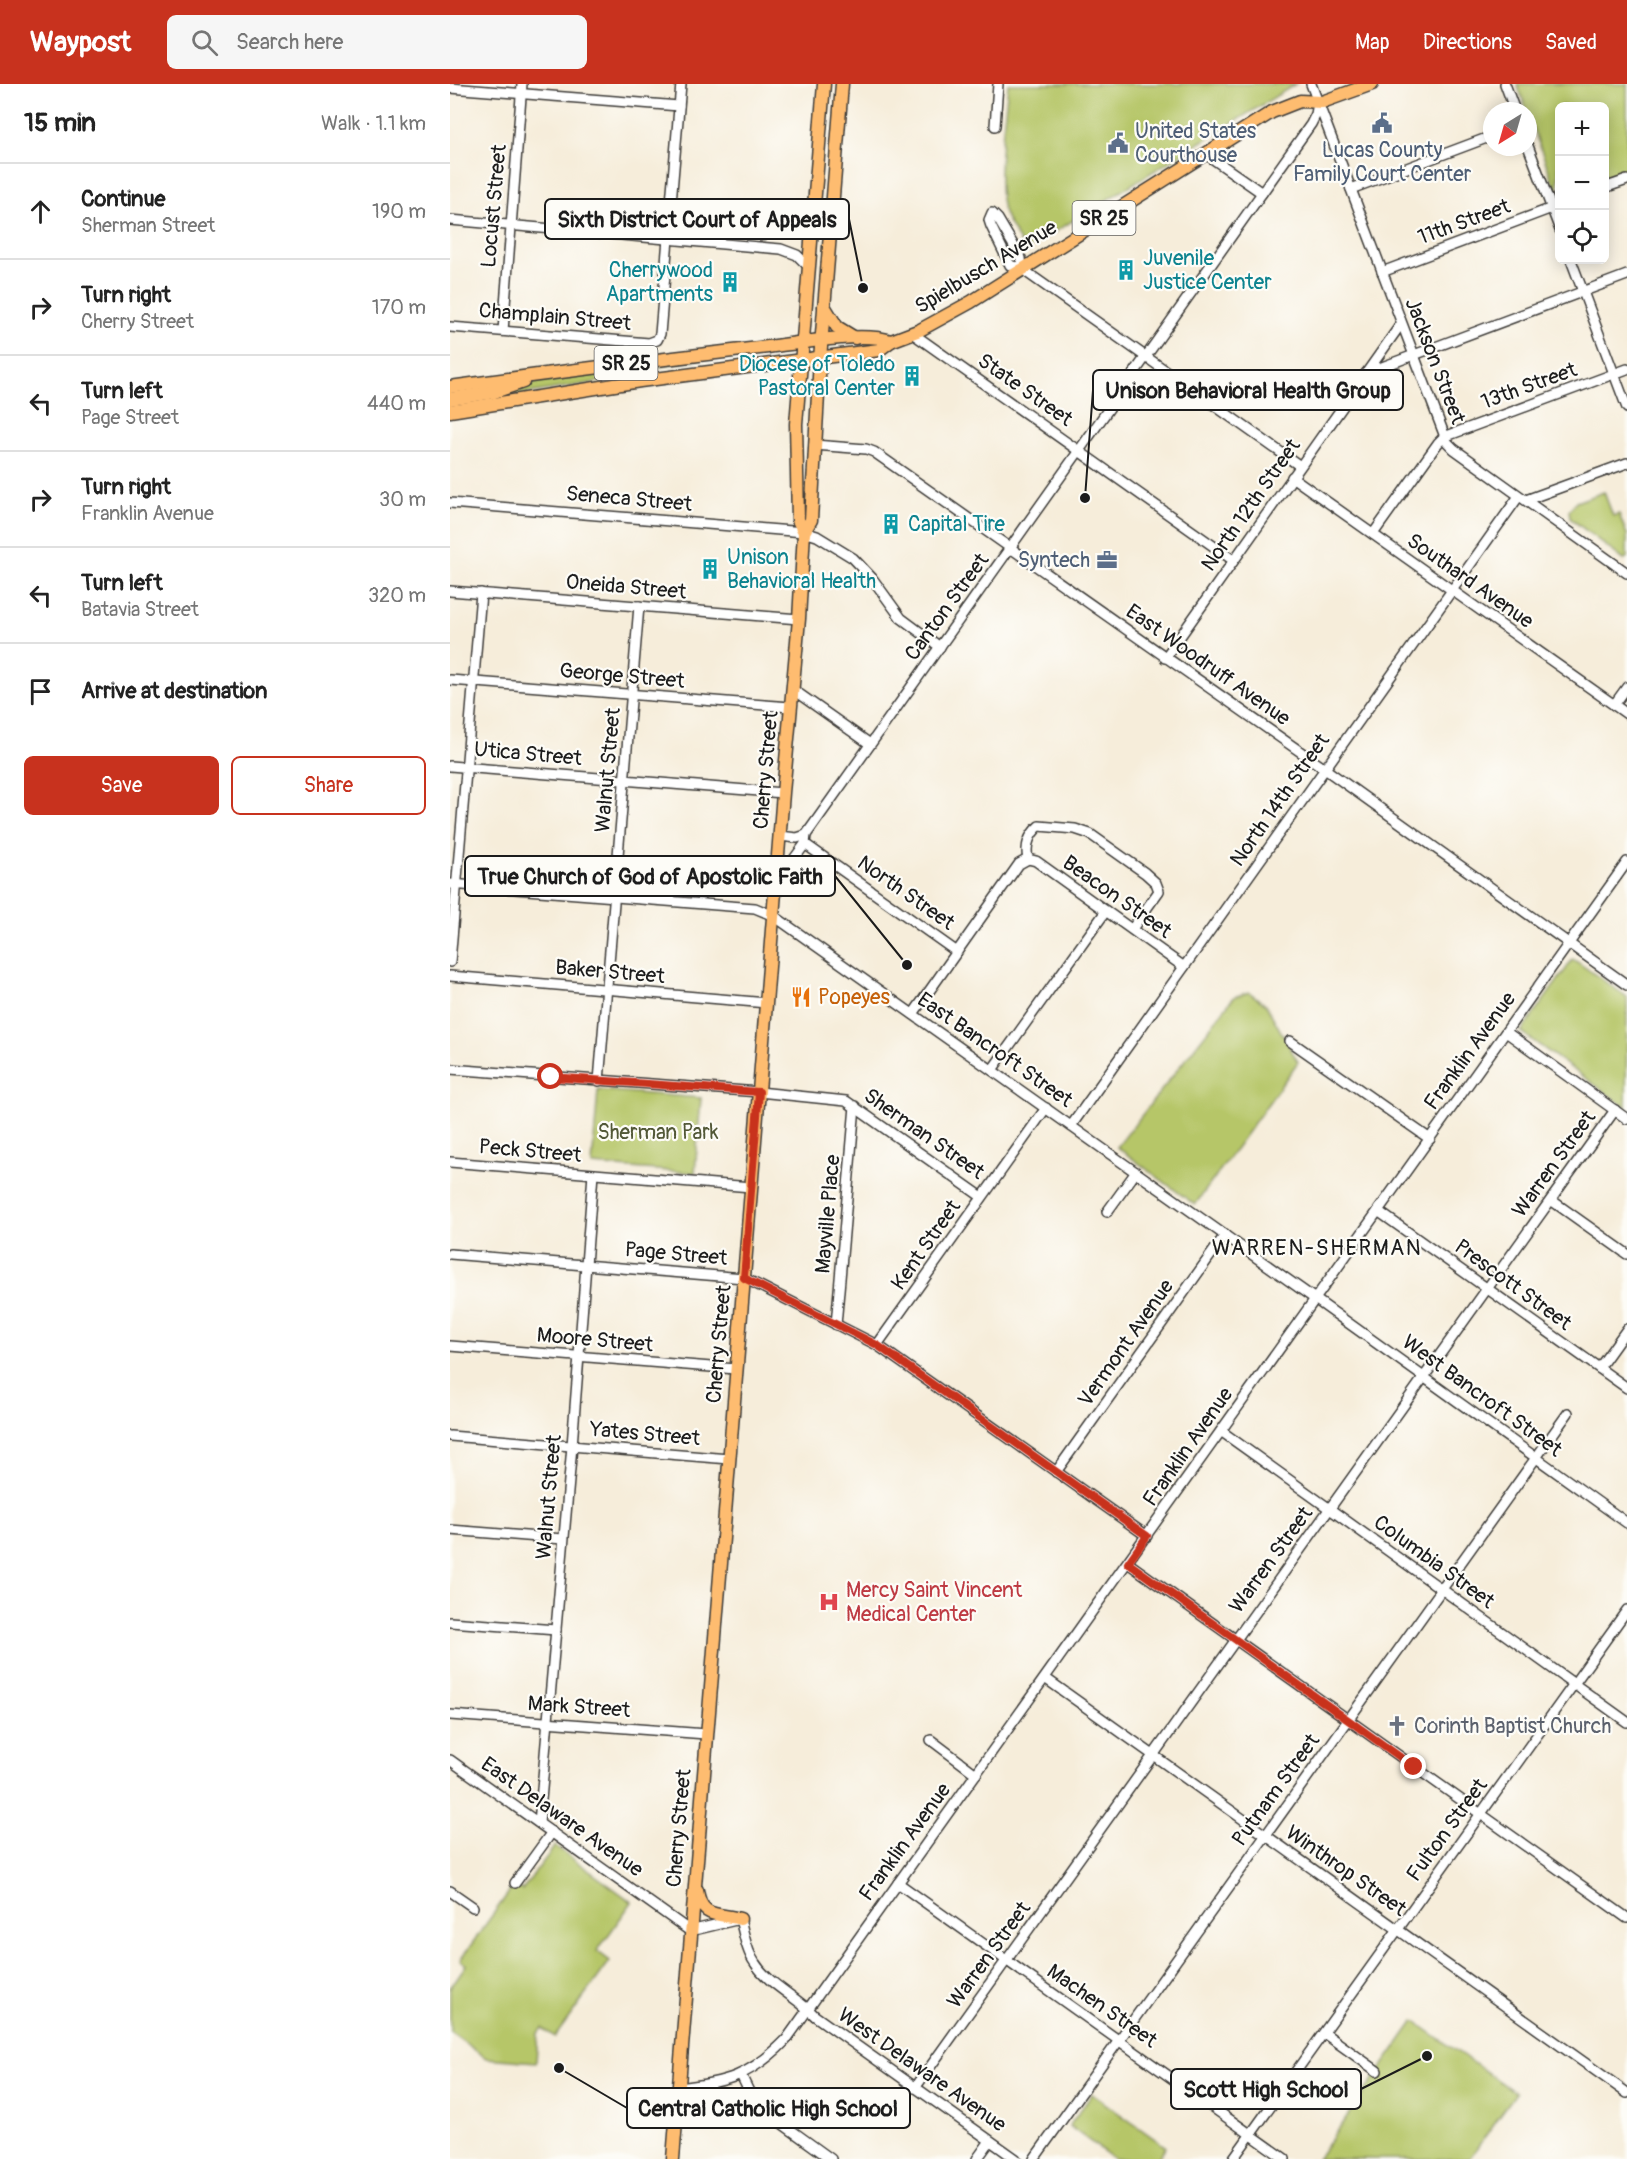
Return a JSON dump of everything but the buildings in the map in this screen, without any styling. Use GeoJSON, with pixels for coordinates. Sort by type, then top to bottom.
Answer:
{"type":"FeatureCollection","features":[{"type":"Feature","properties":{"kind":"main road","name":"Cherry Street"},"geometry":{"type":"LineString","coordinates":[[673,2159],[677,2088],[799,619],[804,532],[798,520],[796,424],[824,84]]}},
{"type":"Feature","properties":{"kind":"main road","name":"Cherry Street"},"geometry":{"type":"LineString","coordinates":[[804,532],[812,520],[814,445],[842,84]]}},
{"type":"Feature","properties":{"kind":"main road","name":"SR 25"},"geometry":{"type":"LineString","coordinates":[[1318,103],[1372,84]]}},
{"type":"Feature","properties":{"kind":"main road","name":"Spielbusch Avenue"},"geometry":{"type":"LineString","coordinates":[[820,359],[879,350],[891,341],[932,324],[1286,105],[1300,101],[1318,103]]}},
{"type":"Feature","properties":{"kind":"main road"},"geometry":{"type":"LineString","coordinates":[[824,306],[837,327],[855,338]]}},
{"type":"Feature","properties":{"kind":"main road","name":"Spielbusch Avenue"},"geometry":{"type":"LineString","coordinates":[[802,343],[874,336],[891,341]]}},
{"type":"Feature","properties":{"kind":"main road","name":"SR 25"},"geometry":{"type":"LineString","coordinates":[[450,387],[802,343]]}},
{"type":"Feature","properties":{"kind":"main road","name":"SR 25"},"geometry":{"type":"LineString","coordinates":[[450,411],[640,381],[820,359]]}},
{"type":"Feature","properties":{"kind":"main road"},"geometry":{"type":"LineString","coordinates":[[450,399],[494,392],[540,374]]}},
{"type":"Feature","properties":{"kind":"main road"},"geometry":{"type":"LineString","coordinates":[[695,1871],[699,1902],[703,1908],[714,1915],[723,1914],[740,1919]]}},
{"type":"Feature","properties":{"kind":"street"},"geometry":{"type":"LineString","coordinates":[[668,238],[681,84]]}},
{"type":"Feature","properties":{"kind":"street"},"geometry":{"type":"LineString","coordinates":[[995,126],[998,84]]}},
{"type":"Feature","properties":{"kind":"street","name":"Jackson Street"},"geometry":{"type":"LineString","coordinates":[[1311,84],[1444,437],[1454,449],[1627,573]]}},
{"type":"Feature","properties":{"kind":"street"},"geometry":{"type":"LineString","coordinates":[[1505,84],[1512,102]]}},
{"type":"Feature","properties":{"kind":"street"},"geometry":{"type":"LineString","coordinates":[[450,88],[522,89],[679,106]]}},
{"type":"Feature","properties":{"kind":"street","name":"Locust Street"},"geometry":{"type":"LineString","coordinates":[[502,332],[522,89]]}},
{"type":"Feature","properties":{"kind":"street","name":"Canton Street"},"geometry":{"type":"LineString","coordinates":[[777,882],[870,744],[1314,120],[1318,103]]}},
{"type":"Feature","properties":{"kind":"street"},"geometry":{"type":"LineString","coordinates":[[1351,189],[1483,139]]}},
{"type":"Feature","properties":{"kind":"street"},"geometry":{"type":"LineString","coordinates":[[1206,153],[1262,193]]}},
{"type":"Feature","properties":{"kind":"street"},"geometry":{"type":"LineString","coordinates":[[1533,156],[1555,205]]}},
{"type":"Feature","properties":{"kind":"street"},"geometry":{"type":"LineString","coordinates":[[1609,187],[1627,180]]}},
{"type":"Feature","properties":{"kind":"street","name":"11th Street"},"geometry":{"type":"LineString","coordinates":[[1382,272],[1555,207]]}},
{"type":"Feature","properties":{"kind":"street"},"geometry":{"type":"LineString","coordinates":[[1022,269],[1021,258],[992,213],[989,220],[991,226],[1010,265],[1022,269],[1300,466]]}},
{"type":"Feature","properties":{"kind":"street"},"geometry":{"type":"LineString","coordinates":[[450,220],[782,249],[797,255],[808,266]]}},
{"type":"Feature","properties":{"kind":"street","name":"Champlain Street"},"geometry":{"type":"LineString","coordinates":[[450,327],[649,343],[657,340],[660,334],[668,238]]}},
{"type":"Feature","properties":{"kind":"street"},"geometry":{"type":"LineString","coordinates":[[1572,264],[1627,408]]}},
{"type":"Feature","properties":{"kind":"street"},"geometry":{"type":"LineString","coordinates":[[1366,373],[1627,275]]}},
{"type":"Feature","properties":{"kind":"street","name":"North 12th Street"},"geometry":{"type":"LineString","coordinates":[[1165,658],[1401,324]]}},
{"type":"Feature","properties":{"kind":"street","name":"State Street"},"geometry":{"type":"LineString","coordinates":[[912,333],[1233,561]]}},
{"type":"Feature","properties":{"kind":"street","name":"13th Street"},"geometry":{"type":"LineString","coordinates":[[1444,437],[1627,369]]}},
{"type":"Feature","properties":{"kind":"street"},"geometry":{"type":"LineString","coordinates":[[1373,534],[1444,437]]}},
{"type":"Feature","properties":{"kind":"street","name":"East Woodruff Avenue"},"geometry":{"type":"LineString","coordinates":[[814,445],[866,449],[874,452],[1325,769],[1627,985]]}},
{"type":"Feature","properties":{"kind":"street"},"geometry":{"type":"LineString","coordinates":[[1522,498],[1627,464]]}},
{"type":"Feature","properties":{"kind":"street","name":"Southard Avenue"},"geometry":{"type":"LineString","coordinates":[[1292,477],[1627,714]]}},
{"type":"Feature","properties":{"kind":"street","name":"North 14th Street"},"geometry":{"type":"LineString","coordinates":[[1071,1126],[1451,590],[1522,498]]}},
{"type":"Feature","properties":{"kind":"street","name":"Seneca Street"},"geometry":{"type":"LineString","coordinates":[[450,503],[804,532]]}},
{"type":"Feature","properties":{"kind":"street"},"geometry":{"type":"LineString","coordinates":[[804,532],[817,536],[853,558],[872,578],[902,618],[940,647]]}},
{"type":"Feature","properties":{"kind":"street","name":"Oneida Street"},"geometry":{"type":"LineString","coordinates":[[450,591],[799,619]]}},
{"type":"Feature","properties":{"kind":"street"},"geometry":{"type":"LineString","coordinates":[[450,962],[453,884],[467,767],[481,593]]}},
{"type":"Feature","properties":{"kind":"street","name":"Walnut Street"},"geometry":{"type":"LineString","coordinates":[[599,1081],[639,606]]}},
{"type":"Feature","properties":{"kind":"street","name":"George Street"},"geometry":{"type":"LineString","coordinates":[[450,680],[790,707]]}},
{"type":"Feature","properties":{"kind":"street"},"geometry":{"type":"LineString","coordinates":[[1614,705],[1627,687]]}},
{"type":"Feature","properties":{"kind":"street"},"geometry":{"type":"LineString","coordinates":[[792,689],[870,744]]}},
{"type":"Feature","properties":{"kind":"street","name":"Utica Street"},"geometry":{"type":"LineString","coordinates":[[450,766],[783,794]]}},
{"type":"Feature","properties":{"kind":"street"},"geometry":{"type":"LineString","coordinates":[[913,1014],[1019,864],[1028,859],[1026,851],[1031,833],[1039,826],[1075,829],[1090,834],[1145,873],[1156,884],[1159,891],[1132,929]]}},
{"type":"Feature","properties":{"kind":"street"},"geometry":{"type":"LineString","coordinates":[[780,836],[805,839]]}},
{"type":"Feature","properties":{"kind":"street","name":"North Street"},"geometry":{"type":"LineString","coordinates":[[805,839],[957,952]]}},
{"type":"Feature","properties":{"kind":"street","name":"Beacon Street"},"geometry":{"type":"LineString","coordinates":[[1028,859],[1036,861],[1184,967]]}},
{"type":"Feature","properties":{"kind":"street","name":"Franklin Avenue"},"geometry":{"type":"LineString","coordinates":[[677,2088],[721,2081],[741,2075],[770,2056],[786,2040],[1627,862]]}},
{"type":"Feature","properties":{"kind":"street","name":"East Bancroft Street"},"geometry":{"type":"LineString","coordinates":[[453,884],[742,906],[774,916],[1315,1299]]}},
{"type":"Feature","properties":{"kind":"street"},"geometry":{"type":"LineString","coordinates":[[992,1070],[1106,911]]}},
{"type":"Feature","properties":{"kind":"street","name":"Baker Street"},"geometry":{"type":"LineString","coordinates":[[450,976],[767,1003]]}},
{"type":"Feature","properties":{"kind":"street"},"geometry":{"type":"LineString","coordinates":[[1506,1032],[1627,1119]]}},
{"type":"Feature","properties":{"kind":"street"},"geometry":{"type":"LineString","coordinates":[[1290,1041],[1430,1139]]}},
{"type":"Feature","properties":{"kind":"street","name":"Sherman Street"},"geometry":{"type":"LineString","coordinates":[[450,1069],[759,1092],[846,1101],[982,1197]]}},
{"type":"Feature","properties":{"kind":"street","name":"Mayville Place"},"geometry":{"type":"LineString","coordinates":[[836,1325],[855,1106]]}},
{"type":"Feature","properties":{"kind":"street","name":"Kent Street"},"geometry":{"type":"LineString","coordinates":[[877,1345],[1046,1108]]}},
{"type":"Feature","properties":{"kind":"street","name":"Warren Street"},"geometry":{"type":"LineString","coordinates":[[915,2088],[1615,1110]]}},
{"type":"Feature","properties":{"kind":"street","name":"Peck Street"},"geometry":{"type":"LineString","coordinates":[[450,1162],[751,1187]]}},
{"type":"Feature","properties":{"kind":"street"},"geometry":{"type":"LineString","coordinates":[[1107,1212],[1136,1172]]}},
{"type":"Feature","properties":{"kind":"street","name":"Walnut Street"},"geometry":{"type":"LineString","coordinates":[[539,1823],[593,1174]]}},
{"type":"Feature","properties":{"kind":"street"},"geometry":{"type":"LineString","coordinates":[[1551,1200],[1627,1254]]}},
{"type":"Feature","properties":{"kind":"street","name":"Prescott Street"},"geometry":{"type":"LineString","coordinates":[[1378,1211],[1627,1388]]}},
{"type":"Feature","properties":{"kind":"street","name":"Vermont Avenue"},"geometry":{"type":"LineString","coordinates":[[1056,1472],[1225,1235]]}},
{"type":"Feature","properties":{"kind":"street","name":"Page Street"},"geometry":{"type":"LineString","coordinates":[[450,1254],[744,1278],[877,1345],[1147,1536]]}},
{"type":"Feature","properties":{"kind":"street","name":"West Bancroft Street"},"geometry":{"type":"LineString","coordinates":[[1315,1299],[1627,1523]]}},
{"type":"Feature","properties":{"kind":"street"},"geometry":{"type":"LineString","coordinates":[[1599,1368],[1627,1329]]}},
{"type":"Feature","properties":{"kind":"street","name":"Moore Street"},"geometry":{"type":"LineString","coordinates":[[450,1346],[736,1369]]}},
{"type":"Feature","properties":{"kind":"street","name":"Putnam Street"},"geometry":{"type":"LineString","coordinates":[[1034,2159],[1568,1413]]}},
{"type":"Feature","properties":{"kind":"street","name":"Columbia Street"},"geometry":{"type":"LineString","coordinates":[[1221,1431],[1627,1722]]}},
{"type":"Feature","properties":{"kind":"street","name":"Yates Street"},"geometry":{"type":"LineString","coordinates":[[450,1436],[729,1459]]}},
{"type":"Feature","properties":{"kind":"street"},"geometry":{"type":"LineString","coordinates":[[450,1530],[563,1539]]}},
{"type":"Feature","properties":{"kind":"street"},"geometry":{"type":"LineString","coordinates":[[1128,1563],[1627,1918]]}},
{"type":"Feature","properties":{"kind":"street","name":"Fulton Street"},"geometry":{"type":"LineString","coordinates":[[1233,2159],[1627,1610]]}},
{"type":"Feature","properties":{"kind":"street"},"geometry":{"type":"LineString","coordinates":[[450,1622],[556,1630]]}},
{"type":"Feature","properties":{"kind":"street","name":"Winthrop Street"},"geometry":{"type":"LineString","coordinates":[[1045,1678],[1627,2093]]}},
{"type":"Feature","properties":{"kind":"street","name":"Mark Street"},"geometry":{"type":"LineString","coordinates":[[450,1715],[706,1734]]}},
{"type":"Feature","properties":{"kind":"street"},"geometry":{"type":"LineString","coordinates":[[931,1740],[976,1774]]}},
{"type":"Feature","properties":{"kind":"street","name":"East Delaware Avenue"},"geometry":{"type":"LineString","coordinates":[[450,1760],[690,1931]]}},
{"type":"Feature","properties":{"kind":"street"},"geometry":{"type":"LineString","coordinates":[[515,1883],[552,1832]]}},
{"type":"Feature","properties":{"kind":"street","name":"Machen Street"},"geometry":{"type":"LineString","coordinates":[[898,1883],[1285,2159]]}},
{"type":"Feature","properties":{"kind":"street"},"geometry":{"type":"LineString","coordinates":[[450,1891],[473,1907]]}},
{"type":"Feature","properties":{"kind":"street"},"geometry":{"type":"LineString","coordinates":[[690,1931],[740,1919],[750,1956],[758,1969],[808,2009]]}},
{"type":"Feature","properties":{"kind":"street","name":"West Delaware Avenue"},"geometry":{"type":"LineString","coordinates":[[808,2009],[1016,2159]]}},
{"type":"Feature","properties":{"kind":"street"},"geometry":{"type":"LineString","coordinates":[[1324,2033],[1377,2071]]}},
{"type":"Feature","properties":{"kind":"street"},"geometry":{"type":"LineString","coordinates":[[741,2075],[755,2104],[831,2159]]}},
{"type":"Feature","properties":{"kind":"street"},"geometry":{"type":"LineString","coordinates":[[977,2159],[990,2141]]}},
{"type":"Feature","properties":{"kind":"green space"},"geometry":{"type":"Polygon","coordinates":[[[1008,84],[1296,84],[1025,250],[1006,218],[1001,200],[1001,150],[1008,84]]]}},
{"type":"Feature","properties":{"kind":"green space"},"geometry":{"type":"Polygon","coordinates":[[[1517,84],[1627,84],[1627,170],[1609,177],[1609,102],[1555,102],[1555,188],[1537,139],[1537,102],[1524,102],[1517,84]]]}},
{"type":"Feature","properties":{"kind":"green space"},"geometry":{"type":"Polygon","coordinates":[[[700,359],[651,369],[623,378],[450,406],[450,403],[540,381],[700,359]]]}},
{"type":"Feature","properties":{"kind":"green space"},"geometry":{"type":"Polygon","coordinates":[[[1604,492],[1613,516],[1619,514],[1627,535],[1627,558],[1624,560],[1570,518],[1569,510],[1576,502],[1604,492]]]}},
{"type":"Feature","properties":{"kind":"green space"},"geometry":{"type":"Polygon","coordinates":[[[1573,959],[1627,997],[1626,1107],[1521,1032],[1573,959]]]}},
{"type":"Feature","properties":{"kind":"green space"},"geometry":{"type":"Polygon","coordinates":[[[1249,992],[1266,1005],[1298,1062],[1195,1205],[1117,1147],[1234,997],[1249,992]]]}},
{"type":"Feature","properties":{"kind":"green space","name":"Sherman Park"},"geometry":{"type":"Polygon","coordinates":[[[598,1090],[701,1098],[695,1173],[592,1165],[598,1090]]]}},
{"type":"Feature","properties":{"kind":"green space"},"geometry":{"type":"Polygon","coordinates":[[[555,1846],[632,1902],[597,1951],[610,1961],[555,2037],[542,2028],[538,2033],[536,2062],[486,2058],[450,2032],[450,1988],[466,1965],[460,1960],[514,1885],[522,1890],[555,1846]]]}},
{"type":"Feature","properties":{"kind":"green space"},"geometry":{"type":"Polygon","coordinates":[[[1414,2021],[1516,2093],[1469,2159],[1317,2159],[1414,2021]]]}},
{"type":"Feature","properties":{"kind":"green space"},"geometry":{"type":"Polygon","coordinates":[[[1092,2094],[1166,2147],[1157,2159],[1114,2159],[1069,2126],[1092,2094]]]}},
{"type":"Feature","properties":{"kind":"place","name":"Lucas County Family Court Center"},"geometry":{"type":"Point","coordinates":[1382,123]}},
{"type":"Feature","properties":{"kind":"place","name":"United States Courthouse"},"geometry":{"type":"Point","coordinates":[1118,143]}},
{"type":"Feature","properties":{"kind":"place","name":"Juvenile Justice Center"},"geometry":{"type":"Point","coordinates":[1126,270]}},
{"type":"Feature","properties":{"kind":"place","name":"Cherrywood Apartments"},"geometry":{"type":"Point","coordinates":[730,282]}},
{"type":"Feature","properties":{"kind":"place","name":"Sixth District Court of Appeals"},"geometry":{"type":"Point","coordinates":[863,288]}},
{"type":"Feature","properties":{"kind":"place","name":"Diocese of Toledo Pastoral Center"},"geometry":{"type":"Point","coordinates":[912,376]}},
{"type":"Feature","properties":{"kind":"place","name":"Unison Behavioral Health Group"},"geometry":{"type":"Point","coordinates":[1085,498]}},
{"type":"Feature","properties":{"kind":"place","name":"Capital Tire"},"geometry":{"type":"Point","coordinates":[891,524]}},
{"type":"Feature","properties":{"kind":"place","name":"Syntech"},"geometry":{"type":"Point","coordinates":[1107,560]}},
{"type":"Feature","properties":{"kind":"place","name":"Unison Behavioral Health"},"geometry":{"type":"Point","coordinates":[710,569]}},
{"type":"Feature","properties":{"kind":"place","name":"True Church of God of Apostolic Faith"},"geometry":{"type":"Point","coordinates":[907,965]}},
{"type":"Feature","properties":{"kind":"place","name":"Popeyes"},"geometry":{"type":"Point","coordinates":[801,997]}},
{"type":"Feature","properties":{"kind":"place","name":"Mercy Saint Vincent Medical Center"},"geometry":{"type":"Point","coordinates":[829,1602]}},
{"type":"Feature","properties":{"kind":"place","name":"Corinth Baptist Church"},"geometry":{"type":"Point","coordinates":[1397,1726]}},
{"type":"Feature","properties":{"kind":"place","name":"Scott High School"},"geometry":{"type":"Point","coordinates":[1427,2056]}},
{"type":"Feature","properties":{"kind":"place","name":"Central Catholic High School"},"geometry":{"type":"Point","coordinates":[559,2068]}},
{"type":"Feature","properties":{"kind":"district","name":"WARREN-SHERMAN"},"geometry":{"type":"Point","coordinates":[1317,1248]}},
{"type":"Feature","properties":{"kind":"route"},"geometry":{"type":"LineString","coordinates":[[551,1077],[759,1092],[744,1278],[877,1345],[1147,1536],[1128,1563],[1414,1767]]}}]}
